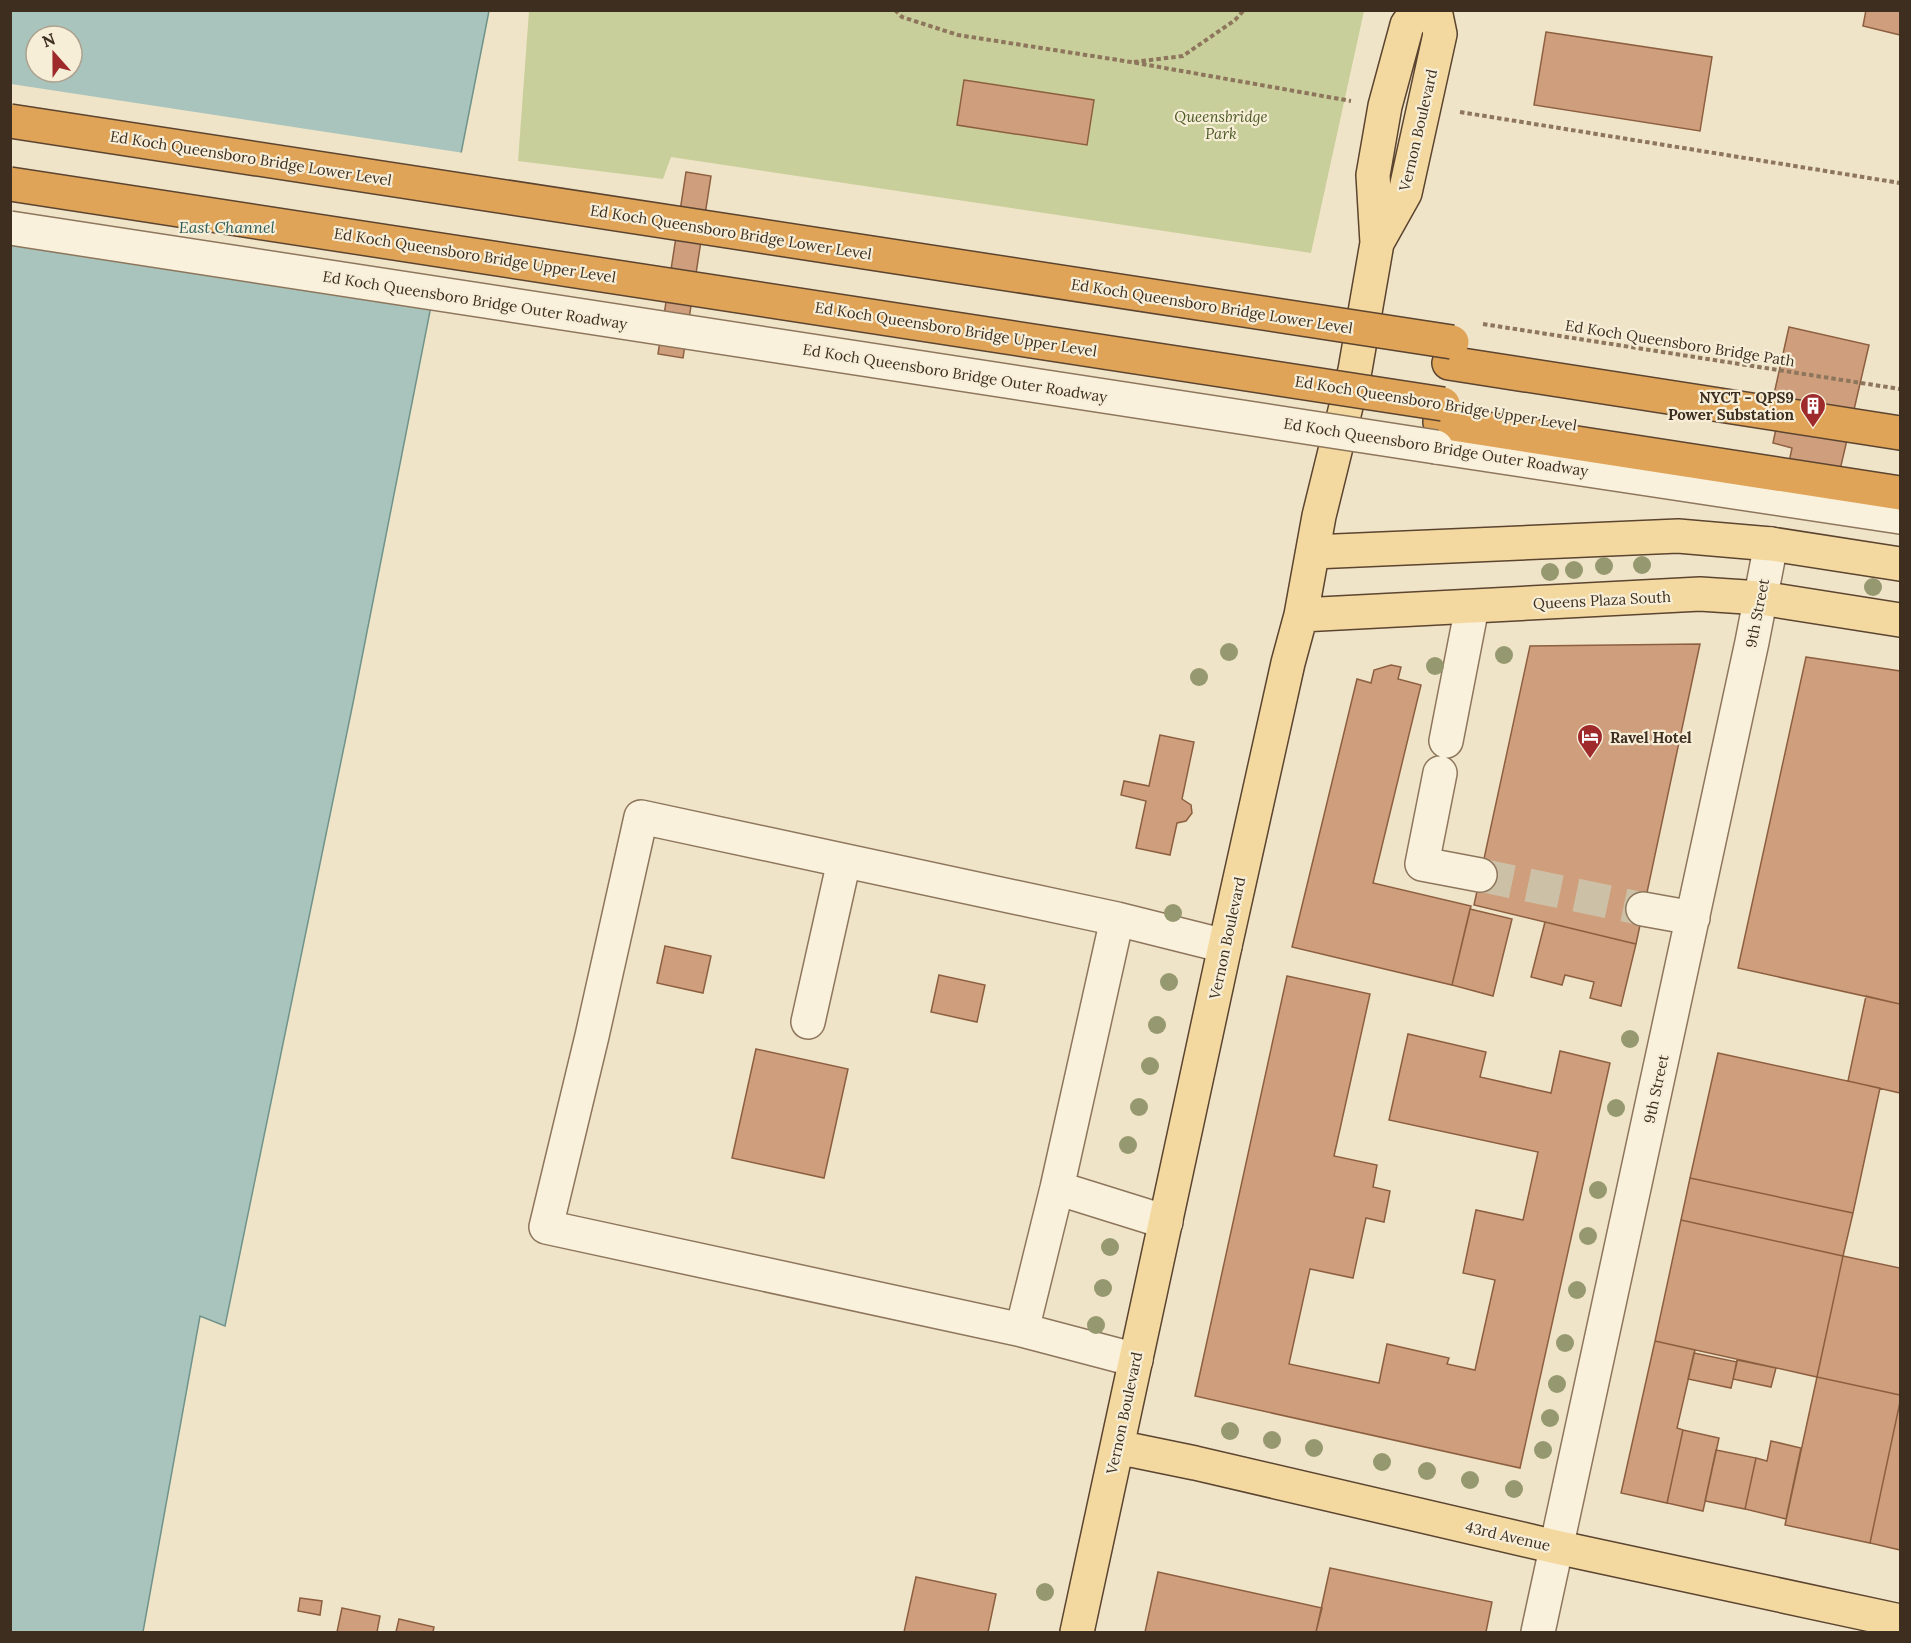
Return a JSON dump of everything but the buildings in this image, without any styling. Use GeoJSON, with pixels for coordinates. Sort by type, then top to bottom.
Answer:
{"type":"FeatureCollection","features":[{"type":"Feature","properties":{"kind":"highway","name":"Ed Koch Queensboro Bridge Lower Level"},"geometry":{"type":"LineString","coordinates":[[10,121],[1451,353]]}},
{"type":"Feature","properties":{"kind":"highway"},"geometry":{"type":"LineString","coordinates":[[10,142],[1451,353],[1900,411]]}},
{"type":"Feature","properties":{"kind":"highway","name":"Ed Koch Queensboro Bridge Upper Level"},"geometry":{"type":"LineString","coordinates":[[10,184],[1443,404],[1900,477]]}},
{"type":"Feature","properties":{"kind":"highway"},"geometry":{"type":"LineString","coordinates":[[10,202],[1900,493]]}},
{"type":"Feature","properties":{"kind":"highway"},"geometry":{"type":"LineString","coordinates":[[1451,353],[1900,433]]}},
{"type":"Feature","properties":{"kind":"main road","name":"Vernon Boulevard"},"geometry":{"type":"LineString","coordinates":[[1077,1632],[1225,946],[1288,663],[1301,615],[1326,488],[1355,370],[1377,243],[1373,175],[1384,106],[1407,25],[1418,10]]}},
{"type":"Feature","properties":{"kind":"main road","name":"Vernon Boulevard"},"geometry":{"type":"LineString","coordinates":[[1377,243],[1405,193],[1440,34],[1435,10]]}},
{"type":"Feature","properties":{"kind":"main road"},"geometry":{"type":"LineString","coordinates":[[1313,552],[1678,536],[1771,544],[1900,564]]}},
{"type":"Feature","properties":{"kind":"main road","name":"Queens Plaza South"},"geometry":{"type":"LineString","coordinates":[[1301,615],[1700,594],[1761,598],[1900,620]]}},
{"type":"Feature","properties":{"kind":"main road","name":"43rd Avenue"},"geometry":{"type":"LineString","coordinates":[[1117,1447],[1556,1547],[1900,1621]]}},
{"type":"Feature","properties":{"kind":"street","name":"Ed Koch Queensboro Bridge Outer Roadway"},"geometry":{"type":"LineString","coordinates":[[10,228],[1900,518]]}},
{"type":"Feature","properties":{"kind":"street","name":"9th Street"},"geometry":{"type":"LineString","coordinates":[[1538,1632],[1693,918],[1771,544]]}},
{"type":"Feature","properties":{"kind":"street"},"geometry":{"type":"LineString","coordinates":[[1446,741],[1472,607]]}},
{"type":"Feature","properties":{"kind":"street"},"geometry":{"type":"LineString","coordinates":[[1440,773],[1422,864],[1480,874]]}},
{"type":"Feature","properties":{"kind":"street"},"geometry":{"type":"LineString","coordinates":[[1136,1360],[1022,1330],[546,1227],[641,817],[1117,919],[1225,946]]}},
{"type":"Feature","properties":{"kind":"street"},"geometry":{"type":"LineString","coordinates":[[808,1022],[844,861]]}},
{"type":"Feature","properties":{"kind":"street"},"geometry":{"type":"LineString","coordinates":[[1643,909],[1693,918]]}},
{"type":"Feature","properties":{"kind":"street"},"geometry":{"type":"LineString","coordinates":[[1022,1330],[1057,1188],[1117,919]]}},
{"type":"Feature","properties":{"kind":"street"},"geometry":{"type":"LineString","coordinates":[[1057,1188],[1166,1222]]}},
{"type":"Feature","properties":{"kind":"path"},"geometry":{"type":"LineString","coordinates":[[895,10],[902,17],[958,35],[1131,62],[1357,103]]}},
{"type":"Feature","properties":{"kind":"path"},"geometry":{"type":"LineString","coordinates":[[1131,62],[1183,56],[1235,20],[1244,10]]}},
{"type":"Feature","properties":{"kind":"path"},"geometry":{"type":"LineString","coordinates":[[1464,113],[1900,183]]}},
{"type":"Feature","properties":{"kind":"path","name":"Ed Koch Queensboro Bridge Path"},"geometry":{"type":"LineString","coordinates":[[1480,324],[1900,389]]}},
{"type":"Feature","properties":{"kind":"green space","name":"Queensbridge Park"},"geometry":{"type":"Polygon","coordinates":[[[529,11],[1364,11],[1311,253],[671,157],[663,179],[518,161],[529,11]]]}},
{"type":"Feature","properties":{"kind":"water","name":"East Channel"},"geometry":{"type":"Polygon","coordinates":[[[11,11],[489,11],[353,703],[225,1326],[200,1316],[143,1632],[11,1632],[11,11]]]}},
{"type":"Feature","properties":{"kind":"pier"},"geometry":{"type":"Polygon","coordinates":[[[11,84],[464,153],[433,310],[10,244],[11,84]]]}},
{"type":"Feature","properties":{"kind":"tunnel"},"geometry":{"type":"LineString","coordinates":[[1480,875],[1643,909]]}},
{"type":"Feature","properties":{"kind":"place","name":"NYCT - QPS9 Power Substation"},"geometry":{"type":"Point","coordinates":[1813,429]}},
{"type":"Feature","properties":{"kind":"place","name":"Ravel Hotel"},"geometry":{"type":"Point","coordinates":[1590,760]}}]}
